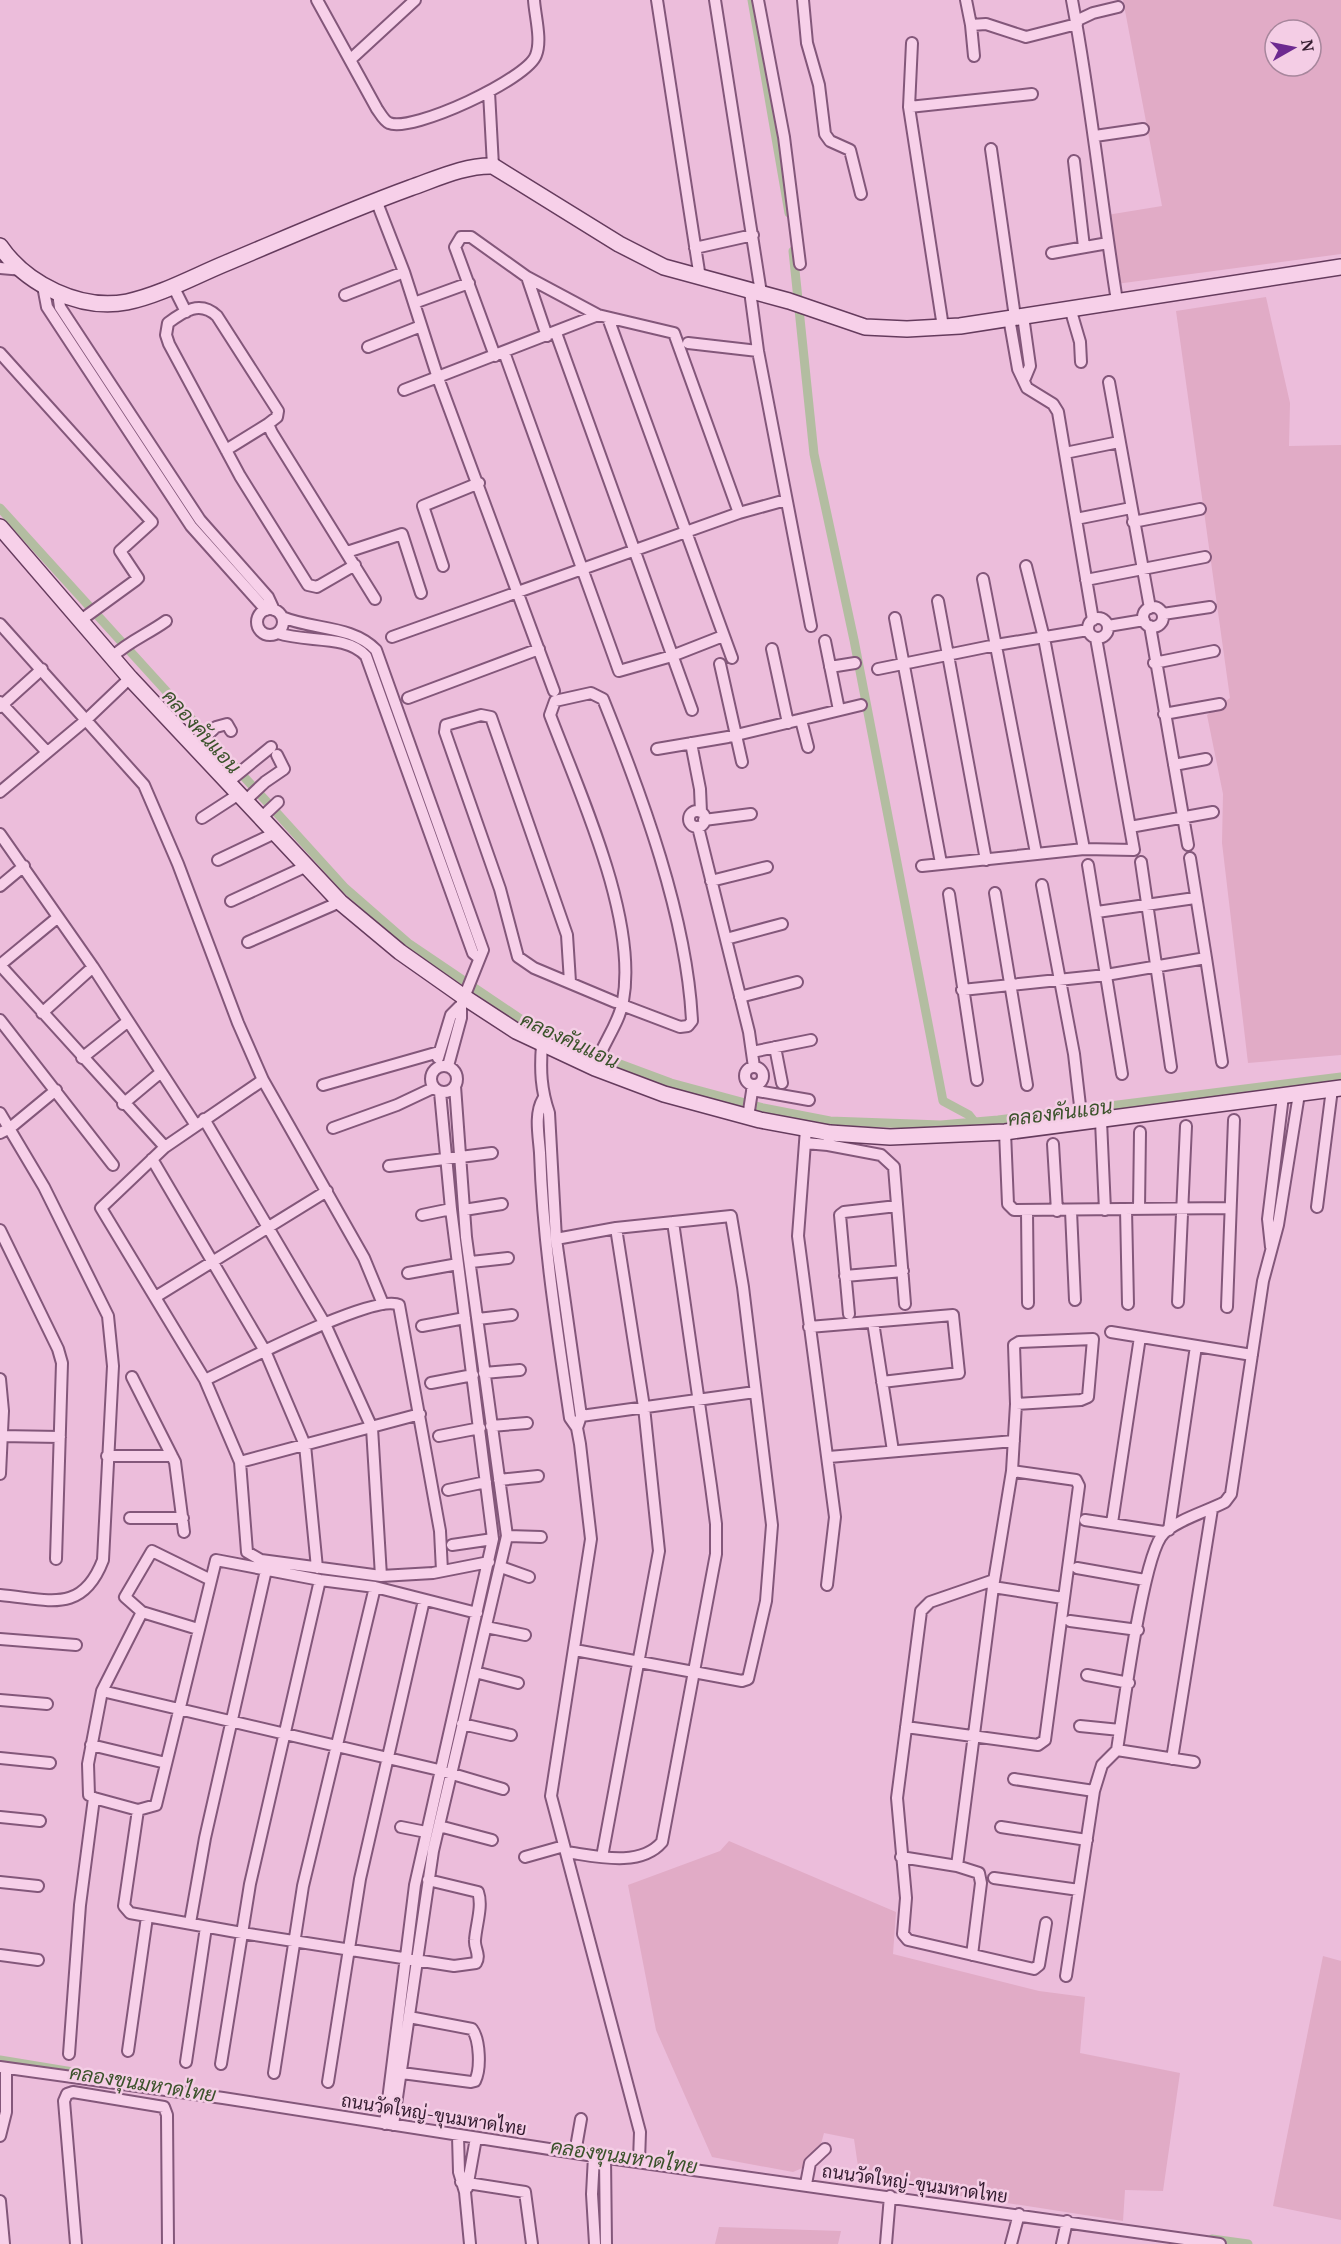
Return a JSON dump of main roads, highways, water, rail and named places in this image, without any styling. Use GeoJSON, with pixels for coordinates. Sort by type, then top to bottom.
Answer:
{"type":"FeatureCollection","features":[{"type":"Feature","properties":{"kind":"waterway"},"geometry":{"type":"LineString","coordinates":[[752,0],[789,213]]}},
{"type":"Feature","properties":{"kind":"waterway"},"geometry":{"type":"LineString","coordinates":[[793,251],[814,454],[854,640],[943,1101],[969,1115],[977,1125]]}},
{"type":"Feature","properties":{"kind":"waterway","name":"คลองคันแอน"},"geometry":{"type":"LineString","coordinates":[[0,508],[345,888],[408,943],[522,1020],[601,1057],[671,1083],[763,1108],[830,1121],[941,1125],[998,1120],[1341,1077]]}},
{"type":"Feature","properties":{"kind":"waterway","name":"คลองขุนมหาดไทย"},"geometry":{"type":"LineString","coordinates":[[0,2060],[91,2075]]}},
{"type":"Feature","properties":{"kind":"waterway","name":"คลองขุนมหาดไทย"},"geometry":{"type":"LineString","coordinates":[[1212,2239],[1248,2244]]}}]}
